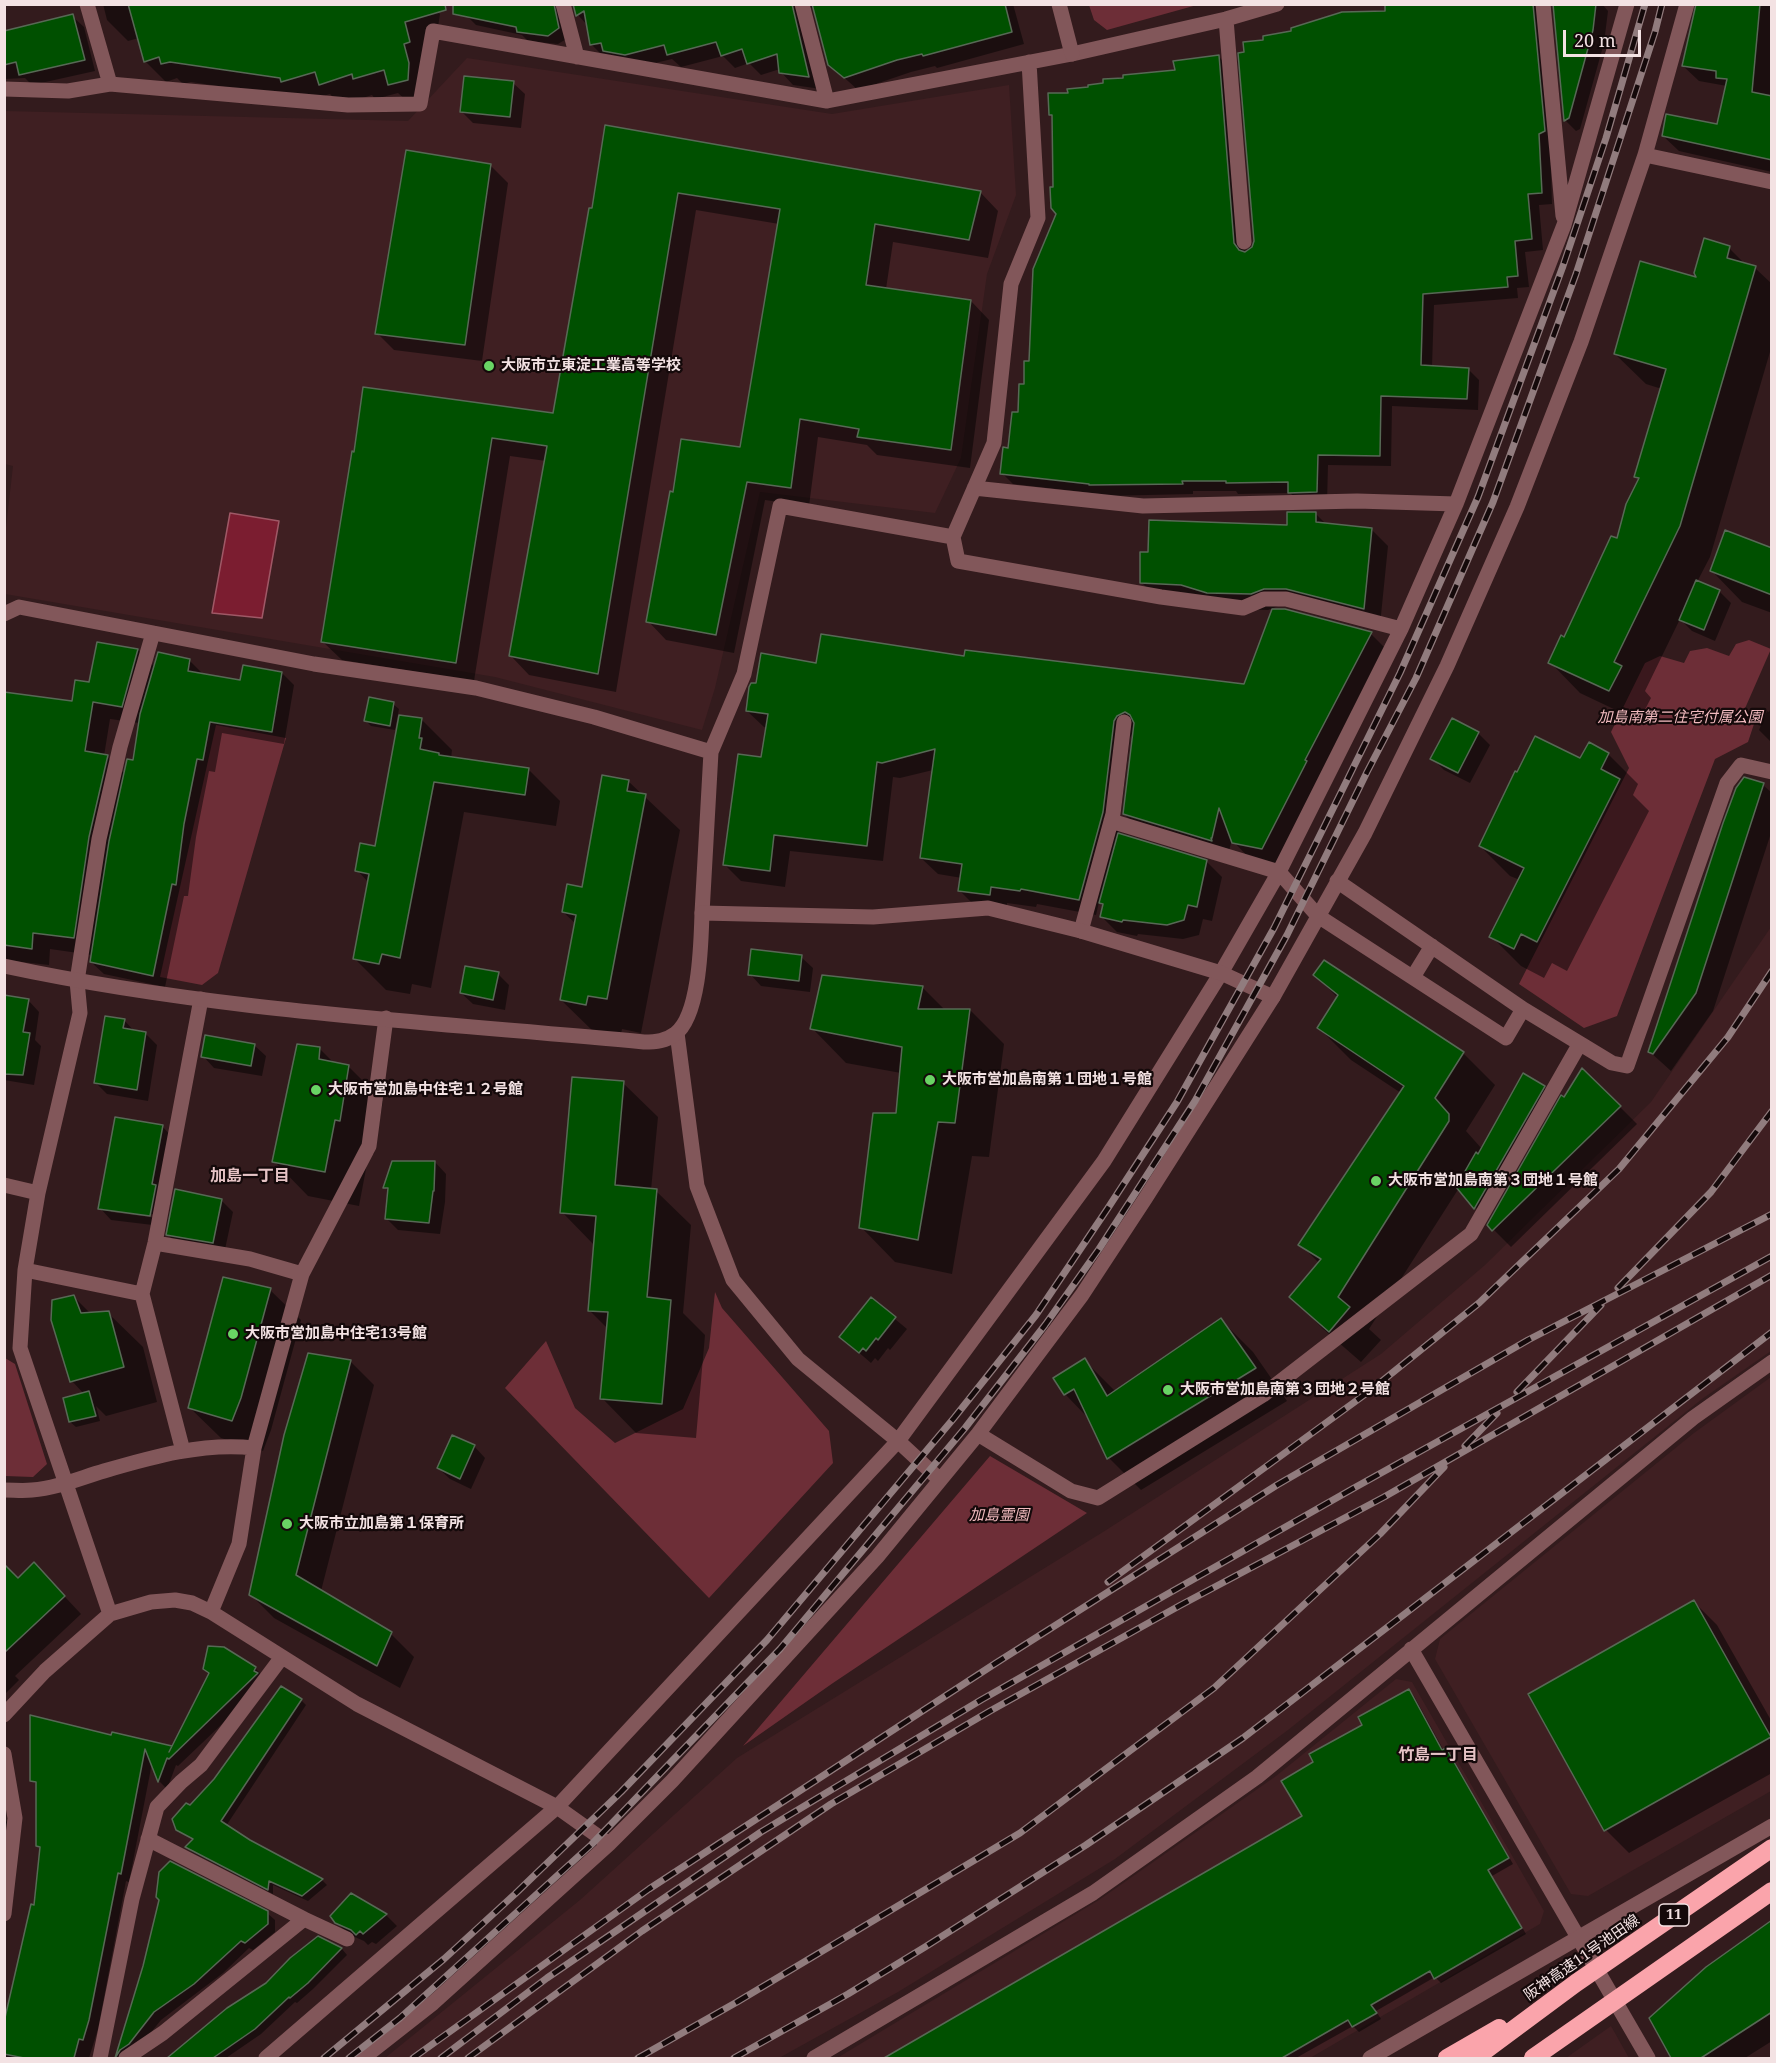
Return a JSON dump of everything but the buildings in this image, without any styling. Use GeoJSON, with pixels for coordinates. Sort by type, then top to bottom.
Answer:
{"type":"FeatureCollection","features":[{"type":"Feature","properties":{"kind":"highway","name":"阪神高速11号池田線"},"geometry":{"type":"LineString","coordinates":[[1474,2058],[1576,1983],[1772,1848]]}},
{"type":"Feature","properties":{"kind":"highway","name":"11"},"geometry":{"type":"LineString","coordinates":[[1533,2058],[1772,1891]]}},
{"type":"Feature","properties":{"kind":"highway"},"geometry":{"type":"LineString","coordinates":[[1447,2058],[1576,1983]]}},
{"type":"Feature","properties":{"kind":"street"},"geometry":{"type":"LineString","coordinates":[[87,4],[110,84]]}},
{"type":"Feature","properties":{"kind":"street"},"geometry":{"type":"LineString","coordinates":[[563,4],[577,57]]}},
{"type":"Feature","properties":{"kind":"street"},"geometry":{"type":"LineString","coordinates":[[802,4],[827,101]]}},
{"type":"Feature","properties":{"kind":"street"},"geometry":{"type":"LineString","coordinates":[[1059,4],[1072,54]]}},
{"type":"Feature","properties":{"kind":"street"},"geometry":{"type":"LineString","coordinates":[[4,89],[68,91],[110,84],[348,105],[420,104],[433,31],[827,101],[1072,54],[1226,19],[1277,4]]}},
{"type":"Feature","properties":{"kind":"street"},"geometry":{"type":"LineString","coordinates":[[1543,4],[1564,225]]}},
{"type":"Feature","properties":{"kind":"street"},"geometry":{"type":"LineString","coordinates":[[266,2058],[557,1807],[898,1441],[1104,1161],[1221,973],[1279,872],[1401,629],[1456,504],[1564,225],[1627,4]]}},
{"type":"Feature","properties":{"kind":"street"},"geometry":{"type":"LineString","coordinates":[[363,2058],[433,2003],[609,1844],[672,1781],[877,1557],[978,1434],[1082,1295],[1273,997],[1365,833],[1447,666],[1517,507],[1581,342],[1645,155],[1687,4]]}},
{"type":"Feature","properties":{"kind":"street"},"geometry":{"type":"LineString","coordinates":[[1226,19],[1244,242]]}},
{"type":"Feature","properties":{"kind":"street"},"geometry":{"type":"LineString","coordinates":[[1029,62],[1038,218],[1011,284],[994,443],[953,537],[958,561],[1161,597],[1243,608],[1263,599],[1286,599],[1401,629]]}},
{"type":"Feature","properties":{"kind":"street"},"geometry":{"type":"LineString","coordinates":[[1645,155],[1772,182]]}},
{"type":"Feature","properties":{"kind":"street"},"geometry":{"type":"LineString","coordinates":[[974,488],[1143,506],[1357,501],[1456,504]]}},
{"type":"Feature","properties":{"kind":"street"},"geometry":{"type":"LineString","coordinates":[[4,966],[77,981],[201,999],[661,1042],[677,1033],[691,1011],[700,963],[711,752],[744,674],[780,506],[953,537]]}},
{"type":"Feature","properties":{"kind":"street"},"geometry":{"type":"LineString","coordinates":[[4,614],[19,607],[314,664],[476,688],[594,717],[711,752]]}},
{"type":"Feature","properties":{"kind":"street"},"geometry":{"type":"LineString","coordinates":[[110,1614],[67,1484],[12,1346],[38,1193],[80,1013],[77,981],[99,838],[120,747],[153,633]]}},
{"type":"Feature","properties":{"kind":"street"},"geometry":{"type":"LineString","coordinates":[[1081,931],[1111,821],[1124,722]]}},
{"type":"Feature","properties":{"kind":"street"},"geometry":{"type":"LineString","coordinates":[[1337,881],[1523,1009],[1612,1063],[1627,1066],[1726,783],[1741,765],[1772,772]]}},
{"type":"Feature","properties":{"kind":"street"},"geometry":{"type":"LineString","coordinates":[[1111,821],[1279,872],[1318,916],[1506,1038],[1523,1009]]}},
{"type":"Feature","properties":{"kind":"street"},"geometry":{"type":"LineString","coordinates":[[702,913],[873,917],[988,908],[1081,931],[1221,973],[1273,997]]}},
{"type":"Feature","properties":{"kind":"street"},"geometry":{"type":"LineString","coordinates":[[1413,977],[1432,946]]}},
{"type":"Feature","properties":{"kind":"street"},"geometry":{"type":"LineString","coordinates":[[183,1451],[142,1294],[155,1243],[201,999]]}},
{"type":"Feature","properties":{"kind":"street"},"geometry":{"type":"LineString","coordinates":[[211,1612],[239,1544],[254,1448],[302,1274],[369,1146],[386,1018]]}},
{"type":"Feature","properties":{"kind":"street"},"geometry":{"type":"LineString","coordinates":[[677,1033],[697,1186],[733,1280],[798,1359],[898,1441],[939,1479]]}},
{"type":"Feature","properties":{"kind":"street"},"geometry":{"type":"LineString","coordinates":[[978,1434],[1071,1491],[1098,1498],[1263,1395],[1471,1234],[1580,1045]]}},
{"type":"Feature","properties":{"kind":"street"},"geometry":{"type":"LineString","coordinates":[[4,1185],[38,1193]]}},
{"type":"Feature","properties":{"kind":"street"},"geometry":{"type":"LineString","coordinates":[[155,1243],[250,1259],[302,1274]]}},
{"type":"Feature","properties":{"kind":"street"},"geometry":{"type":"LineString","coordinates":[[25,1270],[142,1294]]}},
{"type":"Feature","properties":{"kind":"street"},"geometry":{"type":"LineString","coordinates":[[814,2058],[1093,1893],[1257,1777],[1693,1419],[1772,1362]]}},
{"type":"Feature","properties":{"kind":"street"},"geometry":{"type":"LineString","coordinates":[[4,1490],[33,1490],[67,1484],[104,1471],[183,1451],[231,1445],[254,1448]]}},
{"type":"Feature","properties":{"kind":"street"},"geometry":{"type":"LineString","coordinates":[[4,1715],[45,1671],[110,1614],[151,1602],[175,1600],[192,1603],[211,1612],[357,1704],[557,1807],[609,1844]]}},
{"type":"Feature","properties":{"kind":"street"},"geometry":{"type":"LineString","coordinates":[[1411,1649],[1648,2058]]}},
{"type":"Feature","properties":{"kind":"street"},"geometry":{"type":"LineString","coordinates":[[100,2058],[132,1899],[157,1807],[201,1765],[282,1657]]}},
{"type":"Feature","properties":{"kind":"street"},"geometry":{"type":"LineString","coordinates":[[4,1754],[15,1818],[4,1914]]}},
{"type":"Feature","properties":{"kind":"street"},"geometry":{"type":"LineString","coordinates":[[1370,2058],[1772,1826]]}},
{"type":"Feature","properties":{"kind":"street"},"geometry":{"type":"LineString","coordinates":[[148,1839],[347,1939]]}},
{"type":"Feature","properties":{"kind":"street"},"geometry":{"type":"LineString","coordinates":[[126,2058],[163,2033],[304,1919]]}},
{"type":"Feature","properties":{"kind":"shaded area","name":"大阪市立東淀工業高等学校"},"geometry":{"type":"Polygon","coordinates":[[[467,58],[832,114],[1009,85],[1016,195],[987,274],[961,458],[935,513],[760,492],[715,688],[702,730],[495,677],[5,594],[5,536],[13,466],[5,464],[5,111],[408,121],[467,58]]]}},
{"type":"Feature","properties":{"kind":"shaded area"},"geometry":{"type":"Polygon","coordinates":[[[230,513],[279,521],[262,618],[212,613],[230,513]]]}},
{"type":"Feature","properties":{"kind":"shaded area"},"geometry":{"type":"Polygon","coordinates":[[[1771,927],[1771,1351],[1702,1399],[1288,1730],[1115,1859],[898,1992],[779,2058],[385,2058],[580,1900],[737,1758],[1103,1532],[1381,1354],[1485,1265],[1651,1102],[1771,927]]]}},
{"type":"Feature","properties":{"kind":"shaded area"},"geometry":{"type":"Polygon","coordinates":[[[1771,1377],[1771,1791],[1588,1896],[1571,1894],[1435,1659],[1440,1639],[1694,1433],[1771,1377]]]}},
{"type":"Feature","properties":{"kind":"shaded area"},"geometry":{"type":"Polygon","coordinates":[[[1396,1679],[1412,1682],[1544,1911],[1540,1924],[1310,2058],[837,2058],[1099,1900],[1276,1776],[1396,1679]]]}},
{"type":"Feature","properties":{"kind":"shaded area"},"geometry":{"type":"Polygon","coordinates":[[[1611,2026],[1629,2058],[1566,2058],[1611,2026]]]}},
{"type":"Feature","properties":{"kind":"green space"},"geometry":{"type":"Polygon","coordinates":[[[1089,5],[1197,5],[1107,30],[1094,20],[1089,5]]]}},
{"type":"Feature","properties":{"kind":"green space","name":"加島南第二住宅付属公園"},"geometry":{"type":"Polygon","coordinates":[[[1749,640],[1771,649],[1743,713],[1756,718],[1748,742],[1715,759],[1617,1016],[1584,1028],[1519,984],[1629,768],[1611,732],[1645,663],[1660,656],[1684,663],[1690,651],[1707,648],[1729,656],[1736,644],[1749,640]]]}},
{"type":"Feature","properties":{"kind":"green space"},"geometry":{"type":"Polygon","coordinates":[[[216,725],[286,738],[218,973],[202,985],[160,977],[216,725]]]}},
{"type":"Feature","properties":{"kind":"green space"},"geometry":{"type":"Polygon","coordinates":[[[715,1292],[722,1308],[829,1431],[833,1463],[709,1598],[505,1388],[546,1341],[575,1408],[615,1443],[683,1409],[709,1348],[715,1292]]]}},
{"type":"Feature","properties":{"kind":"green space"},"geometry":{"type":"Polygon","coordinates":[[[5,1358],[15,1364],[47,1464],[33,1477],[5,1476],[5,1358]]]}},
{"type":"Feature","properties":{"kind":"green space","name":"加島霊園"},"geometry":{"type":"Polygon","coordinates":[[[990,1456],[1087,1513],[743,1746],[990,1456]]]}},
{"type":"Feature","properties":{"kind":"railway"},"geometry":{"type":"LineString","coordinates":[[324,2058],[444,1959],[515,1894],[621,1792],[767,1640],[954,1418],[1036,1315],[1177,1102],[1274,928],[1400,673],[1478,497],[1563,266],[1606,138],[1645,4]]}},
{"type":"Feature","properties":{"kind":"railway"},"geometry":{"type":"LineString","coordinates":[[349,2058],[400,2018],[591,1845],[780,1649],[965,1428],[1045,1325],[1099,1249],[1195,1101],[1287,935],[1416,678],[1493,502],[1576,274],[1655,32],[1662,4]]}},
{"type":"Feature","properties":{"kind":"railway"},"geometry":{"type":"LineString","coordinates":[[1108,1582],[1371,1390],[1479,1303],[1619,1169],[1728,1037],[1772,971]]}},
{"type":"Feature","properties":{"kind":"railway"},"geometry":{"type":"LineString","coordinates":[[1618,1288],[1711,1192],[1772,1111]]}},
{"type":"Feature","properties":{"kind":"railway"},"geometry":{"type":"LineString","coordinates":[[413,2058],[649,1889],[996,1663],[1277,1485],[1528,1340],[1772,1214]]}},
{"type":"Feature","properties":{"kind":"railway"},"geometry":{"type":"LineString","coordinates":[[441,2058],[547,1978],[761,1832],[981,1700],[1354,1488],[1772,1256]]}},
{"type":"Feature","properties":{"kind":"railway"},"geometry":{"type":"LineString","coordinates":[[468,2058],[642,1931],[831,1804],[990,1711],[1179,1606],[1384,1497],[1772,1275]]}},
{"type":"Feature","properties":{"kind":"railway"},"geometry":{"type":"LineString","coordinates":[[1517,1392],[1601,1305]]}},
{"type":"Feature","properties":{"kind":"railway"},"geometry":{"type":"LineString","coordinates":[[734,2058],[848,1994],[925,1947],[1086,1845],[1243,1738],[1772,1332]]}},
{"type":"Feature","properties":{"kind":"railway"},"geometry":{"type":"LineString","coordinates":[[1465,1446],[1497,1413]]}},
{"type":"Feature","properties":{"kind":"railway"},"geometry":{"type":"LineString","coordinates":[[638,2058],[737,2002],[1020,1833],[1214,1688],[1380,1534],[1444,1467]]}},
{"type":"Feature","properties":{"kind":"place","name":"大阪市立東淀工業高等学校"},"geometry":{"type":"Point","coordinates":[489,366]}},
{"type":"Feature","properties":{"kind":"place","name":"大阪市営加島南第１団地１号館"},"geometry":{"type":"Point","coordinates":[930,1080]}},
{"type":"Feature","properties":{"kind":"place","name":"大阪市営加島中住宅１２号館"},"geometry":{"type":"Point","coordinates":[316,1090]}},
{"type":"Feature","properties":{"kind":"place","name":"大阪市営加島南第３団地１号館"},"geometry":{"type":"Point","coordinates":[1376,1181]}},
{"type":"Feature","properties":{"kind":"place","name":"大阪市営加島中住宅13号館"},"geometry":{"type":"Point","coordinates":[233,1334]}},
{"type":"Feature","properties":{"kind":"place","name":"大阪市営加島南第３団地２号館"},"geometry":{"type":"Point","coordinates":[1168,1390]}},
{"type":"Feature","properties":{"kind":"place","name":"大阪市立加島第１保育所"},"geometry":{"type":"Point","coordinates":[287,1524]}},
{"type":"Feature","properties":{"kind":"district","name":"加島一丁目"},"geometry":{"type":"Point","coordinates":[250,1176]}},
{"type":"Feature","properties":{"kind":"district","name":"竹島一丁目"},"geometry":{"type":"Point","coordinates":[1438,1755]}}]}
